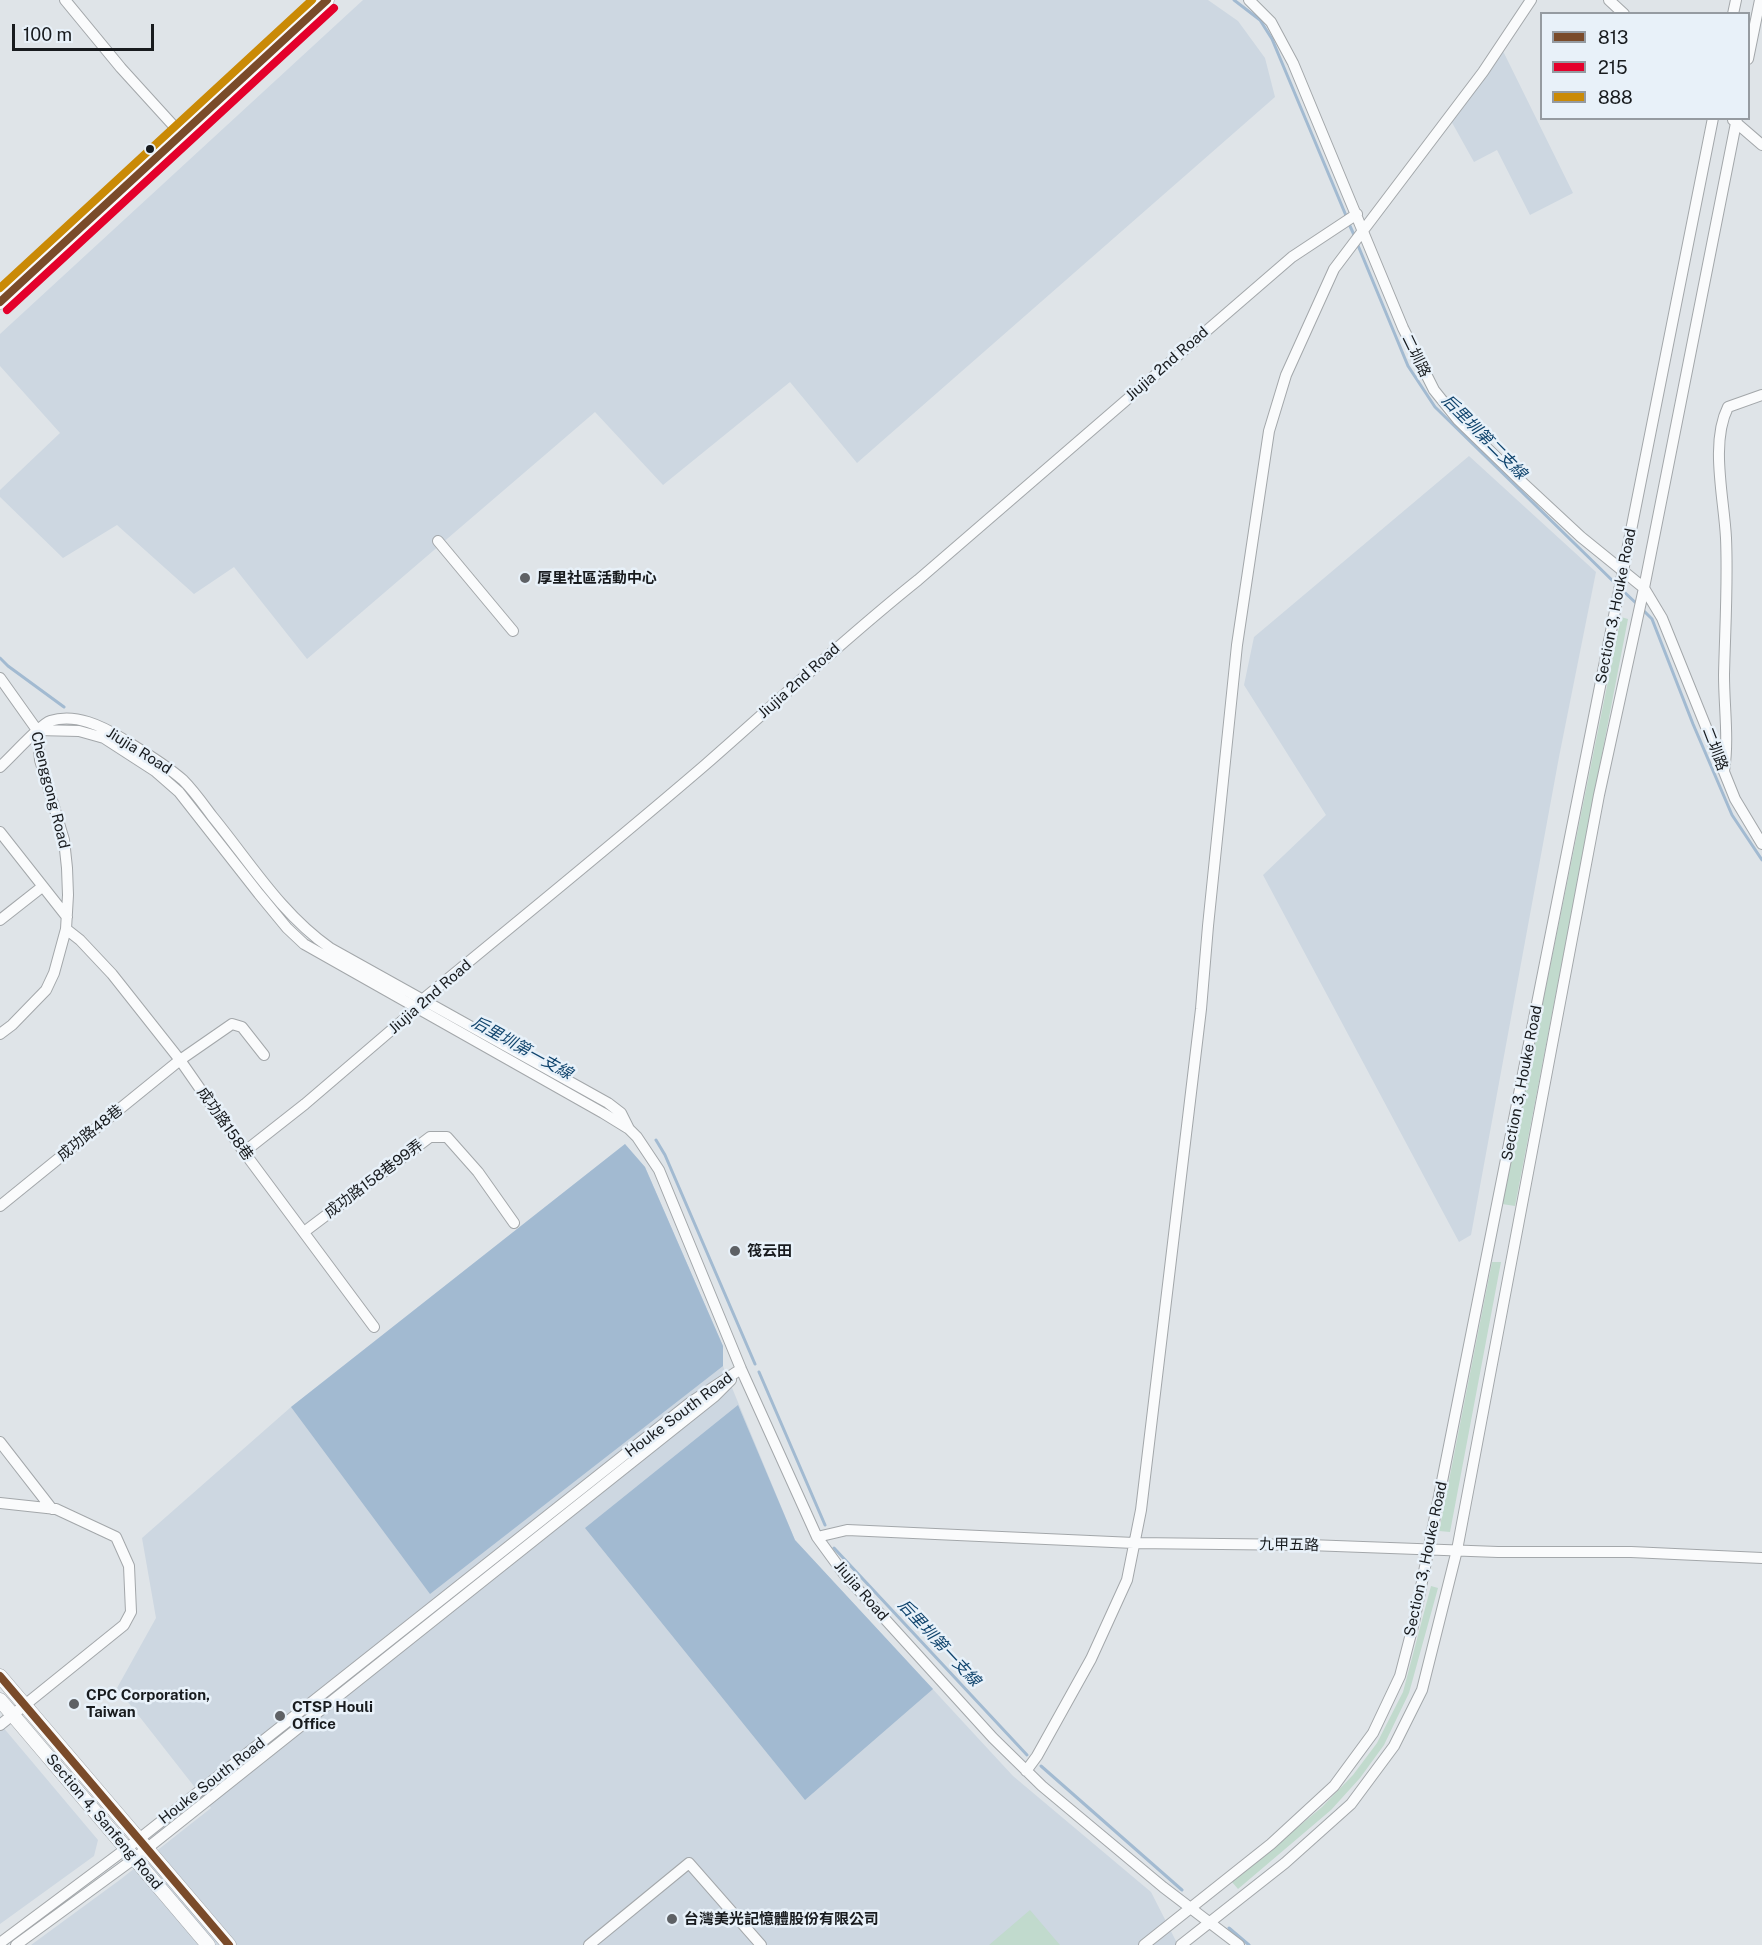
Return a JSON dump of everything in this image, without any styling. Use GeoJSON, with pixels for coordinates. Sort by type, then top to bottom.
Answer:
{"type":"FeatureCollection","features":[{"type":"Feature","properties":{"kind":"main road"},"geometry":{"type":"LineString","coordinates":[[0,302],[327,0]]}},
{"type":"Feature","properties":{"kind":"main road","name":"Section 4, Sanfeng Road"},"geometry":{"type":"LineString","coordinates":[[0,1676],[229,1945]]}},
{"type":"Feature","properties":{"kind":"main road","name":"Section 4, Sanfeng Road"},"geometry":{"type":"LineString","coordinates":[[0,1700],[208,1945]]}},
{"type":"Feature","properties":{"kind":"street"},"geometry":{"type":"LineString","coordinates":[[65,0],[121,68],[181,134]]}},
{"type":"Feature","properties":{"kind":"street","name":"二圳路"},"geometry":{"type":"LineString","coordinates":[[1250,0],[1271,22],[1293,63],[1403,328],[1434,390],[1458,420],[1514,474],[1581,537],[1644,588],[1662,618],[1735,800],[1762,844]]}},
{"type":"Feature","properties":{"kind":"street"},"geometry":{"type":"LineString","coordinates":[[1026,1771],[1037,1756],[1091,1659],[1127,1580],[1142,1510],[1201,1009],[1237,645],[1269,431],[1286,375],[1334,269],[1483,72],[1531,0]]}},
{"type":"Feature","properties":{"kind":"street"},"geometry":{"type":"LineString","coordinates":[[1609,0],[1622,12]]}},
{"type":"Feature","properties":{"kind":"street"},"geometry":{"type":"LineString","coordinates":[[1750,54],[1760,0]]}},
{"type":"Feature","properties":{"kind":"street","name":"Section 3, Houke Road"},"geometry":{"type":"LineString","coordinates":[[1144,1945],[1271,1844],[1334,1786],[1373,1733],[1400,1676],[1429,1549],[1713,120]]}},
{"type":"Feature","properties":{"kind":"street"},"geometry":{"type":"LineString","coordinates":[[1735,120],[1762,145]]}},
{"type":"Feature","properties":{"kind":"street","name":"Section 3, Houke Road"},"geometry":{"type":"LineString","coordinates":[[1181,1945],[1285,1863],[1351,1804],[1394,1746],[1422,1690],[1457,1550],[1599,795],[1644,588],[1735,120]]}},
{"type":"Feature","properties":{"kind":"street","name":"Jiujia 2nd Road"},"geometry":{"type":"LineString","coordinates":[[244,1152],[305,1104],[419,1005],[635,825],[856,630],[918,580],[1292,257],[1357,214]]}},
{"type":"Feature","properties":{"kind":"street"},"geometry":{"type":"LineString","coordinates":[[1724,773],[1728,749],[1724,701],[1726,539],[1719,462],[1722,420],[1728,407],[1762,395]]}},
{"type":"Feature","properties":{"kind":"street"},"geometry":{"type":"LineString","coordinates":[[438,541],[513,631]]}},
{"type":"Feature","properties":{"kind":"street","name":"Chenggong Road"},"geometry":{"type":"LineString","coordinates":[[0,678],[37,730],[40,760],[64,840],[68,868],[67,923],[54,973],[46,990],[0,1034]]}},
{"type":"Feature","properties":{"kind":"street"},"geometry":{"type":"LineString","coordinates":[[0,767],[37,730]]}},
{"type":"Feature","properties":{"kind":"street","name":"Jiujia Road"},"geometry":{"type":"LineString","coordinates":[[37,730],[79,731],[104,738],[155,771],[179,792],[259,894],[303,944],[419,1005],[629,1129],[646,1147],[659,1170],[741,1369],[817,1537],[844,1574],[993,1738],[1026,1771],[1137,1865],[1239,1945]]}},
{"type":"Feature","properties":{"kind":"street","name":"成功路158巷"},"geometry":{"type":"LineString","coordinates":[[0,832],[80,940],[112,974],[180,1060],[244,1152],[374,1327]]}},
{"type":"Feature","properties":{"kind":"street"},"geometry":{"type":"LineString","coordinates":[[0,920],[42,887]]}},
{"type":"Feature","properties":{"kind":"street","name":"成功路48巷"},"geometry":{"type":"LineString","coordinates":[[0,1206],[180,1060],[232,1023],[242,1027],[264,1055]]}},
{"type":"Feature","properties":{"kind":"street","name":"成功路158巷99弄"},"geometry":{"type":"LineString","coordinates":[[304,1232],[430,1137],[447,1137],[478,1172],[514,1223]]}},
{"type":"Feature","properties":{"kind":"street","name":"Houke South Road"},"geometry":{"type":"LineString","coordinates":[[16,1945],[143,1843],[223,1772],[336,1689],[692,1402],[741,1369]]}},
{"type":"Feature","properties":{"kind":"street"},"geometry":{"type":"LineString","coordinates":[[0,1442],[52,1509]]}},
{"type":"Feature","properties":{"kind":"street"},"geometry":{"type":"LineString","coordinates":[[0,1503],[52,1509],[116,1537],[129,1566],[131,1612],[124,1625],[0,1725]]}},
{"type":"Feature","properties":{"kind":"street","name":"九甲五路"},"geometry":{"type":"LineString","coordinates":[[817,1537],[847,1530],[1134,1543],[1498,1552],[1631,1552],[1762,1558]]}},
{"type":"Feature","properties":{"kind":"street","name":"Houke South Road"},"geometry":{"type":"LineString","coordinates":[[143,1843],[230,1781],[336,1689]]}},
{"type":"Feature","properties":{"kind":"street"},"geometry":{"type":"LineString","coordinates":[[223,1772],[230,1781]]}},
{"type":"Feature","properties":{"kind":"street","name":"Houke South Road"},"geometry":{"type":"LineString","coordinates":[[0,1943],[131,1853]]}},
{"type":"Feature","properties":{"kind":"street"},"geometry":{"type":"LineString","coordinates":[[589,1945],[689,1863],[761,1945]]}},
{"type":"Feature","properties":{"kind":"shaded area"},"geometry":{"type":"Polygon","coordinates":[[[363,0],[1208,0],[1238,21],[1265,58],[1275,97],[857,463],[790,382],[663,485],[595,412],[307,659],[234,567],[194,594],[117,525],[63,558],[0,497],[0,490],[60,433],[0,366],[0,334],[363,0]]]}},
{"type":"Feature","properties":{"kind":"shaded area"},"geometry":{"type":"Polygon","coordinates":[[[1503,51],[1573,193],[1530,215],[1497,150],[1474,162],[1450,119],[1503,51]]]}},
{"type":"Feature","properties":{"kind":"shaded area"},"geometry":{"type":"Polygon","coordinates":[[[1469,456],[1596,572],[1559,757],[1471,1235],[1459,1242],[1263,875],[1326,815],[1244,685],[1254,637],[1469,456]]]}},
{"type":"Feature","properties":{"kind":"shaded area"},"geometry":{"type":"Polygon","coordinates":[[[625,1144],[645,1167],[723,1346],[723,1366],[795,1540],[1013,1776],[1151,1892],[1178,1945],[31,1945],[121,1879],[211,1808],[117,1688],[156,1618],[142,1538],[291,1407],[625,1144]]]}},
{"type":"Feature","properties":{"kind":"shaded area"},"geometry":{"type":"Polygon","coordinates":[[[2,1726],[98,1840],[94,1856],[0,1924],[0,1728],[2,1726]]]}},
{"type":"Feature","properties":{"kind":"green space"},"geometry":{"type":"Polygon","coordinates":[[[1621,617],[1628,619],[1515,1206],[1502,1204],[1621,617]]]}},
{"type":"Feature","properties":{"kind":"green space"},"geometry":{"type":"Polygon","coordinates":[[[1492,1262],[1501,1262],[1450,1532],[1439,1531],[1492,1262]]]}},
{"type":"Feature","properties":{"kind":"green space"},"geometry":{"type":"Polygon","coordinates":[[[1431,1586],[1438,1588],[1409,1693],[1384,1745],[1360,1778],[1331,1810],[1238,1889],[1232,1882],[1322,1807],[1353,1775],[1377,1743],[1403,1692],[1431,1586]]]}},
{"type":"Feature","properties":{"kind":"green space"},"geometry":{"type":"Polygon","coordinates":[[[1030,1910],[1060,1945],[989,1945],[1030,1910]]]}},
{"type":"Feature","properties":{"kind":"water"},"geometry":{"type":"Polygon","coordinates":[[[625,1144],[645,1167],[723,1346],[723,1366],[430,1594],[291,1407],[625,1144]]]}},
{"type":"Feature","properties":{"kind":"water"},"geometry":{"type":"Polygon","coordinates":[[[738,1405],[795,1540],[933,1689],[805,1800],[585,1528],[738,1405]]]}},
{"type":"Feature","properties":{"kind":"waterway","name":"后里圳第二支線"},"geometry":{"type":"LineString","coordinates":[[1234,0],[1260,20],[1272,39],[1347,218]]}},
{"type":"Feature","properties":{"kind":"waterway","name":"后里圳第二支線"},"geometry":{"type":"LineString","coordinates":[[1349,224],[1355,237]]}},
{"type":"Feature","properties":{"kind":"waterway","name":"后里圳第二支線"},"geometry":{"type":"LineString","coordinates":[[1357,243],[1408,366],[1435,407],[1618,586]]}},
{"type":"Feature","properties":{"kind":"waterway","name":"后里圳第二支線"},"geometry":{"type":"LineString","coordinates":[[1622,590],[1637,604]]}},
{"type":"Feature","properties":{"kind":"waterway","name":"后里圳第二支線"},"geometry":{"type":"LineString","coordinates":[[1642,609],[1652,619],[1732,815],[1762,860]]}},
{"type":"Feature","properties":{"kind":"waterway","name":"后里圳第一支線"},"geometry":{"type":"LineString","coordinates":[[0,658],[64,707]]}},
{"type":"Feature","properties":{"kind":"waterway","name":"后里圳第一支線"},"geometry":{"type":"LineString","coordinates":[[165,773],[193,800]]}},
{"type":"Feature","properties":{"kind":"waterway","name":"后里圳第一支線"},"geometry":{"type":"LineString","coordinates":[[198,807],[232,850]]}},
{"type":"Feature","properties":{"kind":"waterway","name":"后里圳第一支線"},"geometry":{"type":"LineString","coordinates":[[267,895],[284,916]]}},
{"type":"Feature","properties":{"kind":"waterway","name":"后里圳第一支線"},"geometry":{"type":"LineString","coordinates":[[656,1140],[665,1155],[755,1364]]}},
{"type":"Feature","properties":{"kind":"waterway","name":"后里圳第一支線"},"geometry":{"type":"LineString","coordinates":[[759,1372],[825,1525]]}},
{"type":"Feature","properties":{"kind":"waterway","name":"后里圳第一支線"},"geometry":{"type":"LineString","coordinates":[[834,1548],[1027,1755]]}},
{"type":"Feature","properties":{"kind":"waterway","name":"后里圳第一支線"},"geometry":{"type":"LineString","coordinates":[[1041,1766],[1182,1890]]}},
{"type":"Feature","properties":{"kind":"waterway","name":"后里圳第一支線"},"geometry":{"type":"LineString","coordinates":[[1229,1928],[1249,1945]]}},
{"type":"Feature","properties":{"kind":"transit line","name":"888"},"geometry":{"type":"LineString","coordinates":[[0,288],[312,0]]}},
{"type":"Feature","properties":{"kind":"transit line","name":"813"},"geometry":{"type":"LineString","coordinates":[[0,302],[327,0]]}},
{"type":"Feature","properties":{"kind":"transit line","name":"215"},"geometry":{"type":"LineString","coordinates":[[7,310],[334,8]]}},
{"type":"Feature","properties":{"kind":"transit line","name":"813"},"geometry":{"type":"LineString","coordinates":[[0,1676],[229,1945]]}},
{"type":"Feature","properties":{"kind":"place","name":"厚里社區活動中心"},"geometry":{"type":"Point","coordinates":[525,578]}},
{"type":"Feature","properties":{"kind":"place","name":"筏云田"},"geometry":{"type":"Point","coordinates":[735,1251]}},
{"type":"Feature","properties":{"kind":"place","name":"CPC Corporation, Taiwan"},"geometry":{"type":"Point","coordinates":[74,1704]}},
{"type":"Feature","properties":{"kind":"place","name":"CTSP Houli Office"},"geometry":{"type":"Point","coordinates":[280,1716]}},
{"type":"Feature","properties":{"kind":"place","name":"台灣美光記憶體股份有限公司"},"geometry":{"type":"Point","coordinates":[672,1919]}}]}
